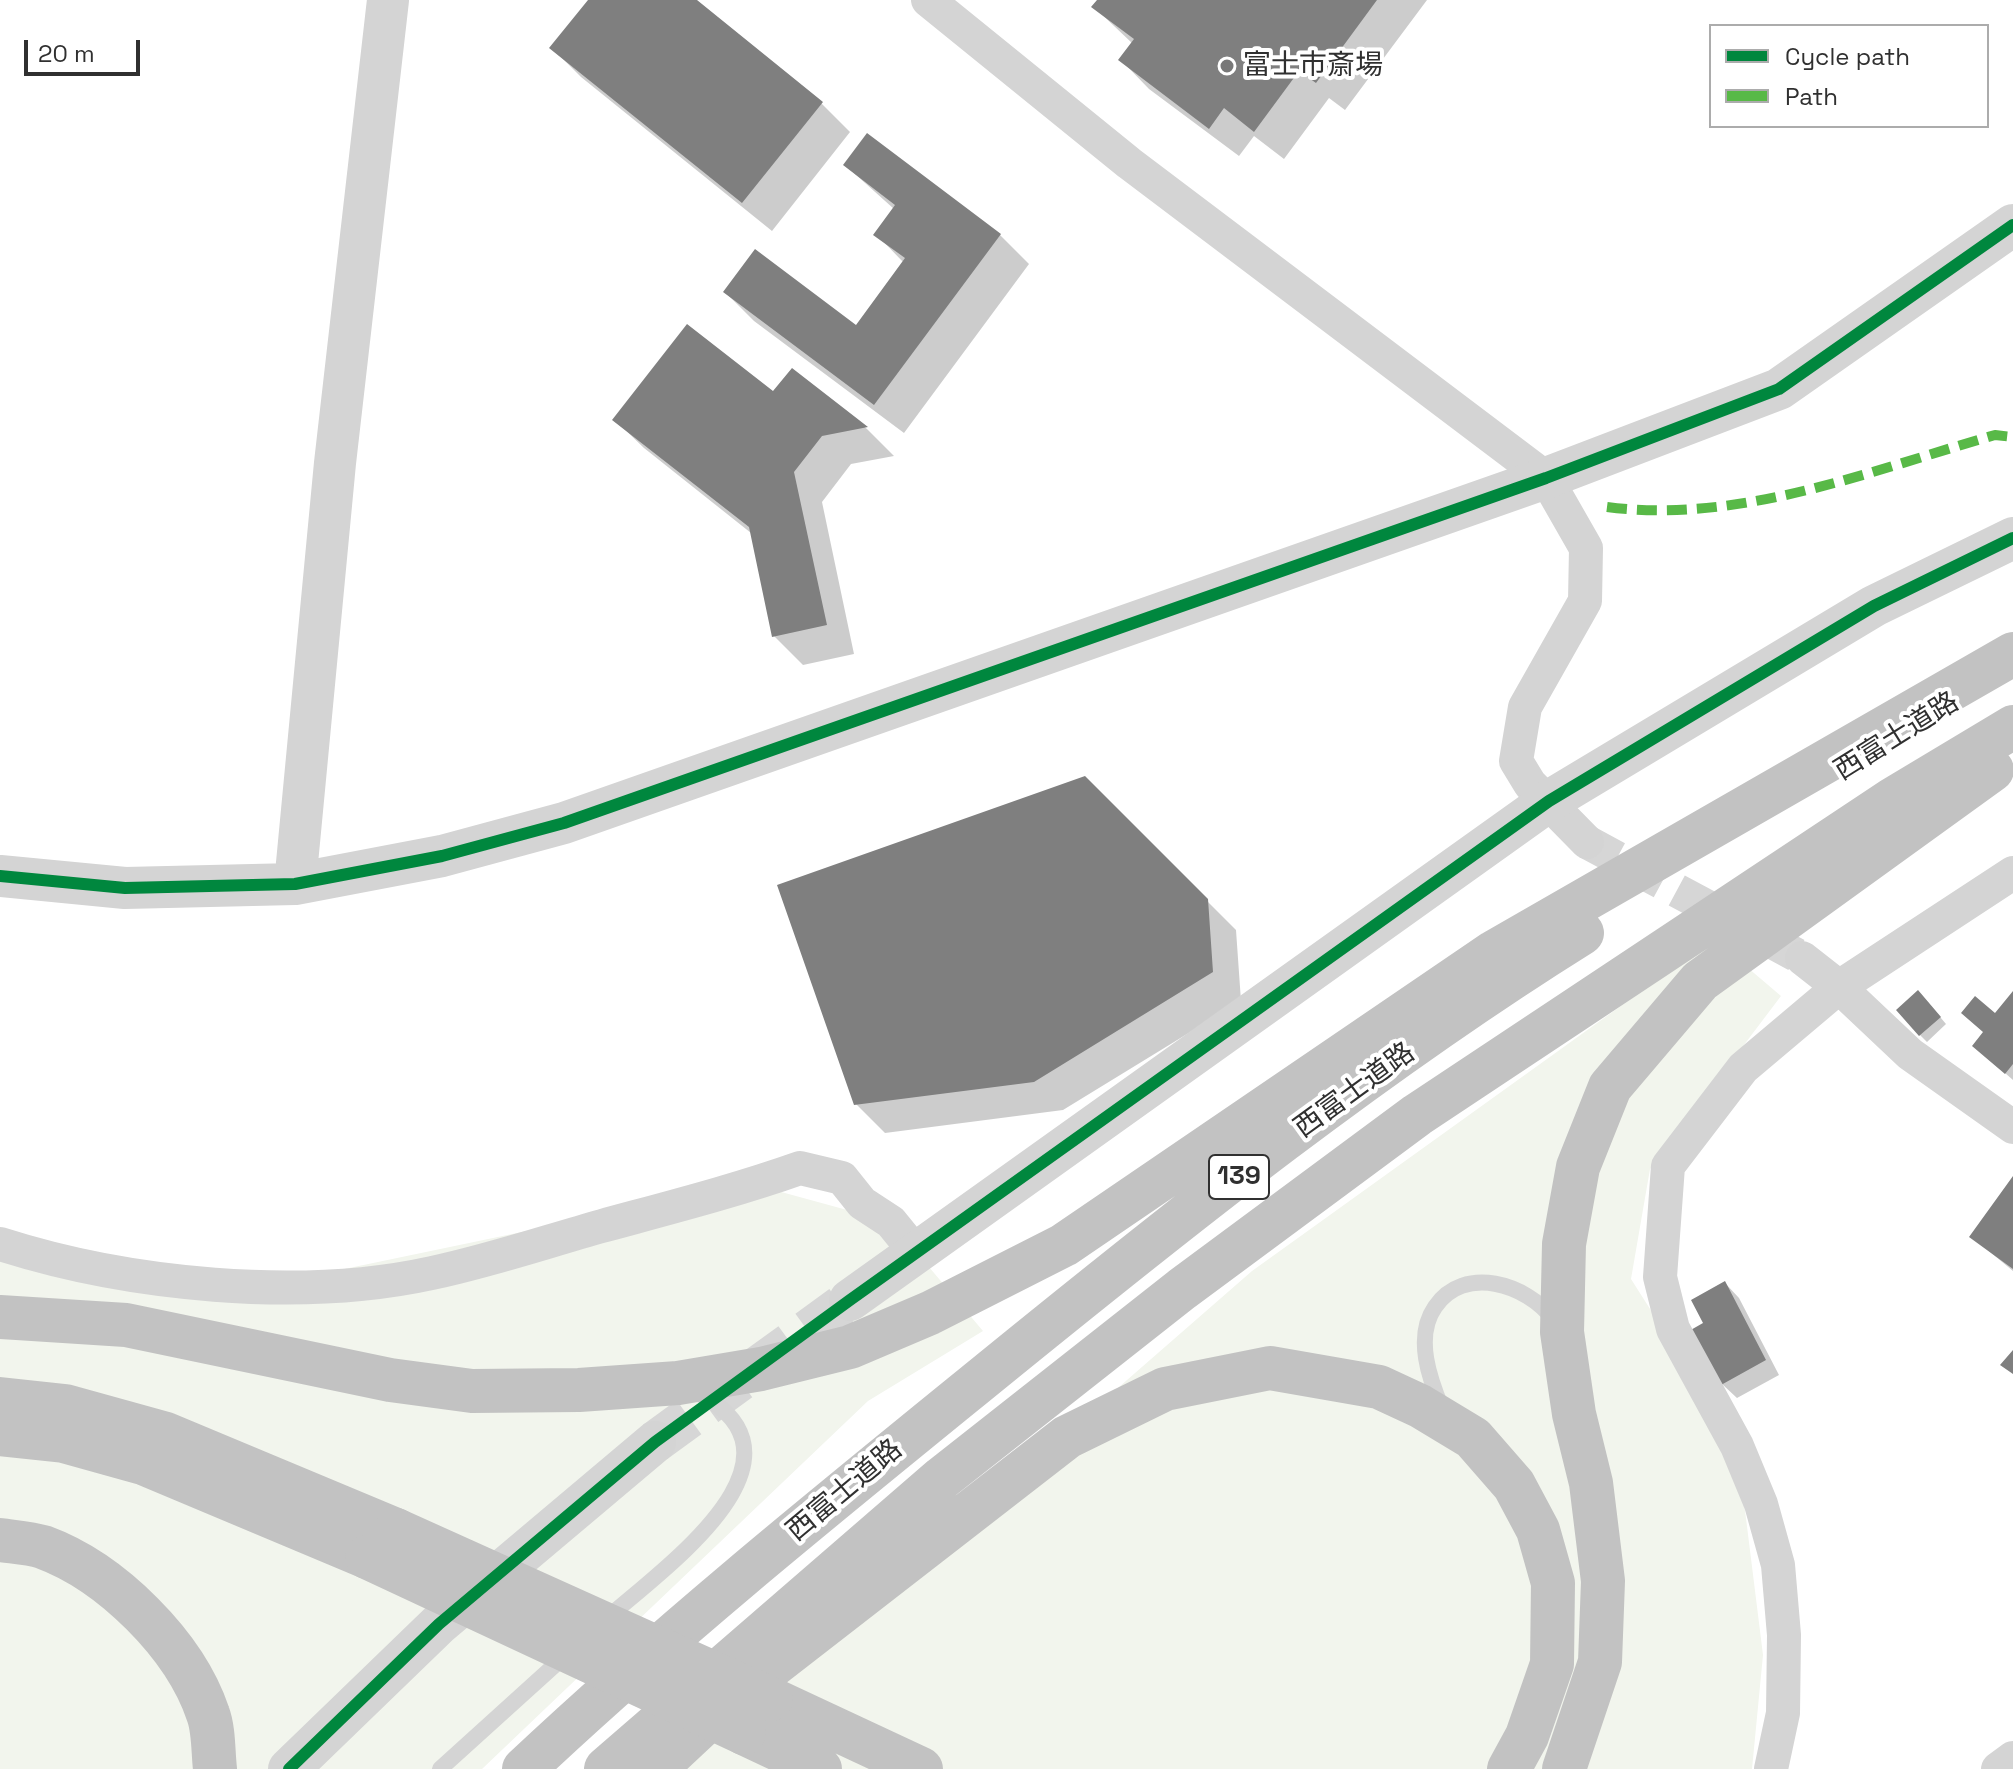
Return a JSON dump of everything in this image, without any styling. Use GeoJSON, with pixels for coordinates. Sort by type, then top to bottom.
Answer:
{"type":"FeatureCollection","features":[{"type":"Feature","properties":{"kind":"highway"},"geometry":{"type":"LineString","coordinates":[[0,1317],[126,1325],[390,1380],[472,1391],[579,1390],[678,1383],[761,1369],[850,1347],[930,1313],[1064,1245],[1494,952],[2013,654]]}},
{"type":"Feature","properties":{"kind":"highway","name":"西富士道路"},"geometry":{"type":"LineString","coordinates":[[524,1769],[880,1461],[1146,1245],[1387,1066],[1541,959],[2013,664]]}},
{"type":"Feature","properties":{"kind":"highway","name":"西富士道路"},"geometry":{"type":"LineString","coordinates":[[606,1769],[942,1478],[1182,1289],[1417,1115],[1867,817],[2013,727]]}},
{"type":"Feature","properties":{"kind":"highway"},"geometry":{"type":"LineString","coordinates":[[1564,1769],[1600,1662],[1603,1581],[1591,1483],[1574,1414],[1562,1332],[1564,1244],[1578,1167],[1610,1087],[1700,981],[2013,755]]}},
{"type":"Feature","properties":{"kind":"highway"},"geometry":{"type":"LineString","coordinates":[[655,1769],[732,1697],[1067,1437],[1165,1389],[1270,1368],[1379,1387],[1473,1438],[1514,1485],[1538,1530],[1553,1583],[1552,1664],[1527,1736],[1509,1769]]}},
{"type":"Feature","properties":{"kind":"highway"},"geometry":{"type":"LineString","coordinates":[[0,1399],[65,1406],[166,1434],[744,1733],[820,1769]]}},
{"type":"Feature","properties":{"kind":"highway"},"geometry":{"type":"LineString","coordinates":[[0,1434],[64,1441],[143,1463],[381,1543],[771,1699],[921,1769]]}},
{"type":"Feature","properties":{"kind":"highway"},"geometry":{"type":"LineString","coordinates":[[0,1540],[42,1547],[84,1570],[139,1608],[177,1654],[209,1715],[215,1769]]}},
{"type":"Feature","properties":{"kind":"street"},"geometry":{"type":"LineString","coordinates":[[295,884],[335,463],[388,0]]}},
{"type":"Feature","properties":{"kind":"street"},"geometry":{"type":"LineString","coordinates":[[928,0],[1129,163],[1546,478],[1586,548],[1585,601],[1525,707],[1516,761],[1530,784],[1587,842]]}},
{"type":"Feature","properties":{"kind":"street"},"geometry":{"type":"LineString","coordinates":[[0,876],[125,888],[295,884],[442,856],[564,823],[1546,478],[1779,389],[2013,225]]}},
{"type":"Feature","properties":{"kind":"street"},"geometry":{"type":"LineString","coordinates":[[850,1300],[1549,801],[1874,606],[2013,538]]}},
{"type":"Feature","properties":{"kind":"street"},"geometry":{"type":"LineString","coordinates":[[1771,1769],[1783,1713],[1784,1635],[1778,1565],[1761,1504],[1737,1446],[1673,1329],[1660,1277],[1668,1166],[1743,1068],[1839,987],[2013,873]]}},
{"type":"Feature","properties":{"kind":"street"},"geometry":{"type":"LineString","coordinates":[[1802,958],[1839,987],[1910,1054],[2013,1127]]}},
{"type":"Feature","properties":{"kind":"street"},"geometry":{"type":"LineString","coordinates":[[0,1244],[138,1275],[179,1280],[258,1287],[346,1285],[431,1274],[800,1168],[842,1178],[862,1203],[891,1222],[917,1254]]}},
{"type":"Feature","properties":{"kind":"street"},"geometry":{"type":"LineString","coordinates":[[289,1769],[439,1624],[655,1442]]}},
{"type":"Feature","properties":{"kind":"street"},"geometry":{"type":"LineString","coordinates":[[1998,1769],[2013,1758]]}},
{"type":"Feature","properties":{"kind":"lane"},"geometry":{"type":"LineString","coordinates":[[1447,1422],[1426,1361],[1427,1331],[1434,1307],[1452,1291],[1470,1283],[1514,1288],[1541,1303],[1562,1332]]}},
{"type":"Feature","properties":{"kind":"lane"},"geometry":{"type":"LineString","coordinates":[[440,1769],[704,1531],[729,1502],[741,1479],[745,1453],[738,1426],[719,1403],[678,1383]]}},
{"type":"Feature","properties":{"kind":"shaded area"},"geometry":{"type":"Polygon","coordinates":[[[1714,939],[1781,996],[1650,1169],[1631,1279],[1737,1446],[1763,1655],[1752,1769],[681,1769],[1252,1271],[1714,939]]]}},
{"type":"Feature","properties":{"kind":"shaded area"},"geometry":{"type":"Polygon","coordinates":[[[752,1184],[891,1222],[983,1331],[868,1401],[482,1769],[0,1769],[0,1231],[258,1287],[752,1184]]]}},
{"type":"Feature","properties":{"kind":"building"},"geometry":{"type":"Polygon","coordinates":[[[588,0],[697,0],[823,102],[742,203],[549,48],[588,0]]]}},
{"type":"Feature","properties":{"kind":"building","name":"富士市斎場"},"geometry":{"type":"Polygon","coordinates":[[[1097,0],[1377,0],[1316,83],[1299,71],[1254,132],[1224,108],[1209,129],[1118,60],[1134,39],[1091,7],[1097,0]]]}},
{"type":"Feature","properties":{"kind":"building"},"geometry":{"type":"Polygon","coordinates":[[[867,133],[1001,234],[874,405],[723,292],[755,249],[856,325],[905,258],[873,235],[895,205],[843,165],[867,133]]]}},
{"type":"Feature","properties":{"kind":"building"},"geometry":{"type":"Polygon","coordinates":[[[687,324],[773,391],[792,368],[868,427],[822,436],[794,472],[827,625],[772,637],[749,527],[612,420],[687,324]]]}},
{"type":"Feature","properties":{"kind":"building"},"geometry":{"type":"Polygon","coordinates":[[[1085,776],[1208,899],[1213,972],[1034,1082],[854,1105],[777,885],[1085,776]]]}},
{"type":"Feature","properties":{"kind":"building"},"geometry":{"type":"Polygon","coordinates":[[[1918,990],[1941,1017],[1919,1036],[1896,1010],[1918,990]]]}},
{"type":"Feature","properties":{"kind":"building"},"geometry":{"type":"Polygon","coordinates":[[[2013,991],[2013,1064],[2005,1074],[1972,1046],[1983,1032],[1961,1013],[1975,996],[1995,1013],[2013,991]]]}},
{"type":"Feature","properties":{"kind":"building"},"geometry":{"type":"Polygon","coordinates":[[[2013,1176],[2013,1269],[1969,1237],[2013,1176]]]}},
{"type":"Feature","properties":{"kind":"building"},"geometry":{"type":"Polygon","coordinates":[[[1725,1281],[1766,1360],[1721,1385],[1689,1331],[1703,1323],[1691,1300],[1725,1281]]]}},
{"type":"Feature","properties":{"kind":"building"},"geometry":{"type":"Polygon","coordinates":[[[2013,1350],[2013,1374],[2000,1365],[2013,1350]]]}},
{"type":"Feature","properties":{"kind":"tunnel"},"geometry":{"type":"LineString","coordinates":[[1587,842],[1802,958]]}},
{"type":"Feature","properties":{"kind":"tunnel"},"geometry":{"type":"LineString","coordinates":[[655,1442],[850,1300]]}},
{"type":"Feature","properties":{"kind":"marked path"},"geometry":{"type":"LineString","coordinates":[[1607,507],[1657,510],[1706,508],[1755,501],[1852,478],[1995,435],[2013,437]]}},
{"type":"Feature","properties":{"kind":"cycle path"},"geometry":{"type":"LineString","coordinates":[[0,876],[125,888],[295,884],[442,856],[564,823],[1546,478],[1779,389],[2013,225]]}},
{"type":"Feature","properties":{"kind":"cycle path"},"geometry":{"type":"LineString","coordinates":[[289,1769],[439,1624],[655,1442],[850,1300],[1549,801],[1874,606],[2013,538]]}},
{"type":"Feature","properties":{"kind":"place","name":"富士市斎場"},"geometry":{"type":"Point","coordinates":[1227,66]}}]}
